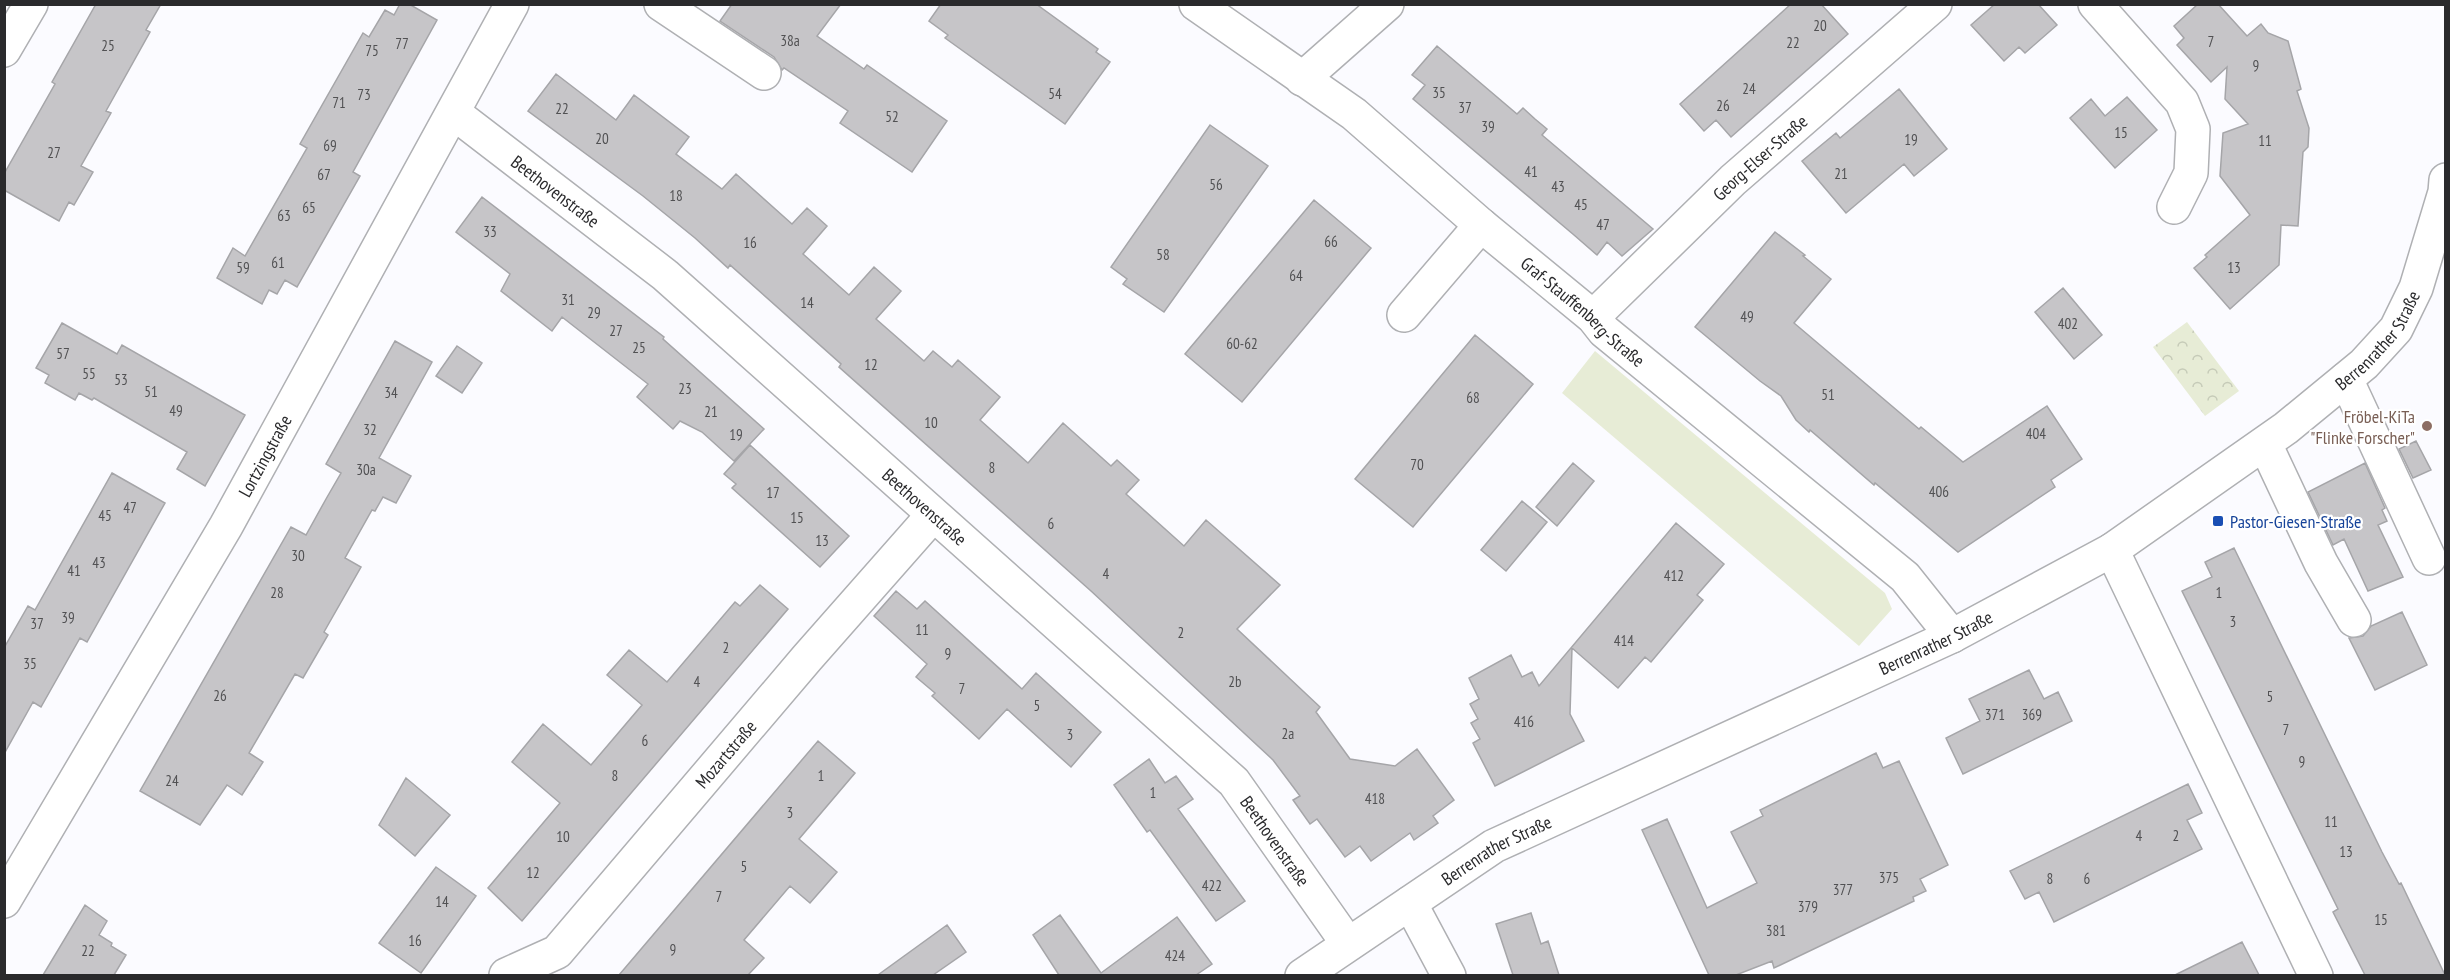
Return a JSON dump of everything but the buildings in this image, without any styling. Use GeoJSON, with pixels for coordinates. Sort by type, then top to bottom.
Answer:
{"type":"FeatureCollection","features":[{"type":"Feature","properties":{"kind":"street"},"geometry":{"type":"LineString","coordinates":[[4,50],[31,4]]}},
{"type":"Feature","properties":{"kind":"street","name":"Lortzingstraße"},"geometry":{"type":"LineString","coordinates":[[4,901],[226,526],[512,4]]}},
{"type":"Feature","properties":{"kind":"street"},"geometry":{"type":"LineString","coordinates":[[662,4],[764,74]]}},
{"type":"Feature","properties":{"kind":"street","name":"Graf-Stauffenberg-Straße"},"geometry":{"type":"LineString","coordinates":[[1196,4],[1354,114],[1481,225],[1593,317],[1604,331],[1905,578],[1952,636]]}},
{"type":"Feature","properties":{"kind":"street"},"geometry":{"type":"LineString","coordinates":[[1302,79],[1387,4]]}},
{"type":"Feature","properties":{"kind":"street","name":"Georg-Elser-Straße"},"geometry":{"type":"LineString","coordinates":[[1593,317],[1733,180],[1935,4]]}},
{"type":"Feature","properties":{"kind":"street"},"geometry":{"type":"LineString","coordinates":[[2094,4],[2182,102],[2193,129],[2191,173],[2174,207]]}},
{"type":"Feature","properties":{"kind":"street","name":"Beethovenstraße"},"geometry":{"type":"LineString","coordinates":[[454,113],[665,275],[1234,782],[1348,944]]}},
{"type":"Feature","properties":{"kind":"street","name":"Berrenrather Straße"},"geometry":{"type":"LineString","coordinates":[[1302,975],[1494,846],[1952,636],[2112,550],[2265,444],[2364,364],[2396,329],[2439,240],[2445,180]]}},
{"type":"Feature","properties":{"kind":"street"},"geometry":{"type":"LineString","coordinates":[[1404,315],[1481,225]]}},
{"type":"Feature","properties":{"kind":"street"},"geometry":{"type":"LineString","coordinates":[[2346,379],[2429,558]]}},
{"type":"Feature","properties":{"kind":"street"},"geometry":{"type":"LineString","coordinates":[[2265,444],[2321,563],[2355,620]]}},
{"type":"Feature","properties":{"kind":"street","name":"Mozartstraße"},"geometry":{"type":"LineString","coordinates":[[506,975],[557,952],[799,667],[933,515]]}},
{"type":"Feature","properties":{"kind":"street"},"geometry":{"type":"LineString","coordinates":[[2112,550],[2316,975]]}},
{"type":"Feature","properties":{"kind":"street"},"geometry":{"type":"LineString","coordinates":[[1410,903],[1449,975]]}},
{"type":"Feature","properties":{"kind":"green space"},"geometry":{"type":"Polygon","coordinates":[[[2187,322],[2239,391],[2205,416],[2153,347],[2187,322]]]}},
{"type":"Feature","properties":{"kind":"green space"},"geometry":{"type":"Polygon","coordinates":[[[1595,351],[1885,593],[1892,609],[1859,646],[1562,393],[1595,351]]]}},
{"type":"Feature","properties":{"kind":"place","name":"Fröbel-KiTa \"Flinke Forscher\""},"geometry":{"type":"Point","coordinates":[2427,426]}},
{"type":"Feature","properties":{"kind":"place","name":"Pastor-Giesen-Straße"},"geometry":{"type":"Point","coordinates":[2218,521]}}]}
